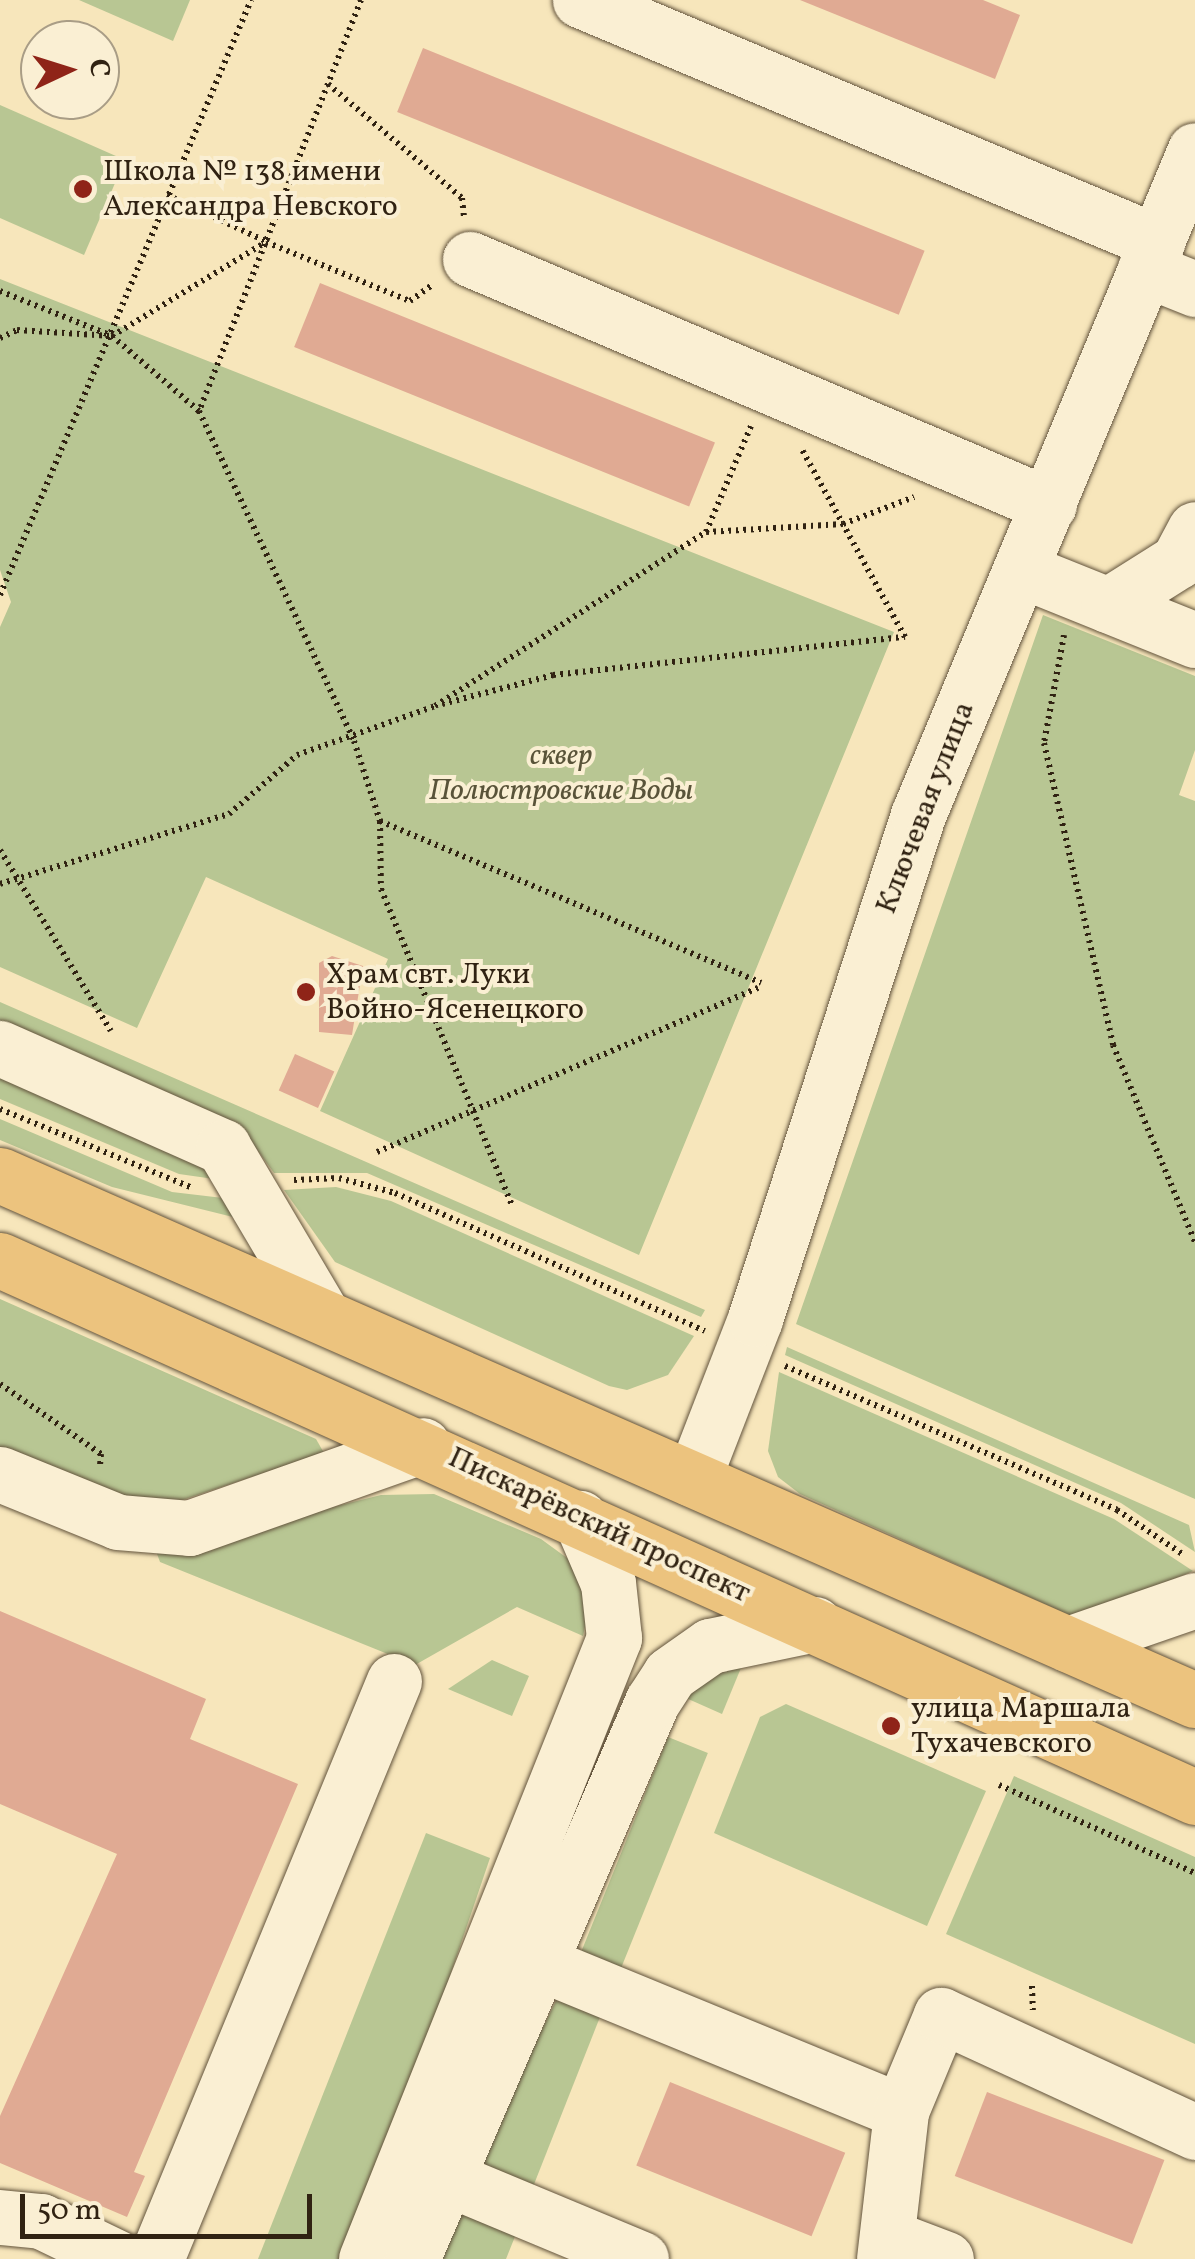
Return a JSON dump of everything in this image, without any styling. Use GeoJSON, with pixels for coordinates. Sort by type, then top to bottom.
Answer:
{"type":"FeatureCollection","features":[{"type":"Feature","properties":{"kind":"main road"},"geometry":{"type":"LineString","coordinates":[[0,1175],[320,1311],[1195,1700]]}},
{"type":"Feature","properties":{"kind":"main road","name":"Пискарёвский проспект"},"geometry":{"type":"LineString","coordinates":[[0,1260],[422,1445],[1195,1798]]}},
{"type":"Feature","properties":{"kind":"street"},"geometry":{"type":"LineString","coordinates":[[580,0],[1151,256],[1195,289]]}},
{"type":"Feature","properties":{"kind":"street","name":"Ключевая улица"},"geometry":{"type":"LineString","coordinates":[[693,1479],[755,1320],[918,814],[1066,588],[1048,505],[1195,150]]}},
{"type":"Feature","properties":{"kind":"street"},"geometry":{"type":"LineString","coordinates":[[470,259],[1048,505]]}},
{"type":"Feature","properties":{"kind":"street"},"geometry":{"type":"LineString","coordinates":[[1066,588],[1178,561],[1195,530]]}},
{"type":"Feature","properties":{"kind":"street"},"geometry":{"type":"LineString","coordinates":[[1066,588],[1195,640]]}},
{"type":"Feature","properties":{"kind":"street"},"geometry":{"type":"LineString","coordinates":[[0,1048],[223,1147],[320,1311]]}},
{"type":"Feature","properties":{"kind":"street"},"geometry":{"type":"LineString","coordinates":[[0,1474],[118,1522],[189,1528],[422,1445]]}},
{"type":"Feature","properties":{"kind":"street"},"geometry":{"type":"LineString","coordinates":[[412,2259],[427,2170],[614,1638],[608,1583],[580,1518]]}},
{"type":"Feature","properties":{"kind":"street"},"geometry":{"type":"LineString","coordinates":[[1068,1644],[1195,1600]]}},
{"type":"Feature","properties":{"kind":"street"},"geometry":{"type":"LineString","coordinates":[[366,2259],[427,2170],[542,1964],[670,1674],[710,1646],[815,1624]]}},
{"type":"Feature","properties":{"kind":"street"},"geometry":{"type":"LineString","coordinates":[[156,2259],[394,1681]]}},
{"type":"Feature","properties":{"kind":"street"},"geometry":{"type":"LineString","coordinates":[[542,1964],[901,2111]]}},
{"type":"Feature","properties":{"kind":"street"},"geometry":{"type":"LineString","coordinates":[[946,2259],[886,2248],[901,2111],[941,2015],[1195,2132]]}},
{"type":"Feature","properties":{"kind":"street"},"geometry":{"type":"LineString","coordinates":[[427,2170],[641,2259]]}},
{"type":"Feature","properties":{"kind":"street"},"geometry":{"type":"LineString","coordinates":[[0,2217],[41,2221],[120,2259]]}},
{"type":"Feature","properties":{"kind":"path"},"geometry":{"type":"LineString","coordinates":[[0,595],[251,0]]}},
{"type":"Feature","properties":{"kind":"path"},"geometry":{"type":"LineString","coordinates":[[199,411],[361,0]]}},
{"type":"Feature","properties":{"kind":"path"},"geometry":{"type":"LineString","coordinates":[[167,195],[266,242],[410,301],[470,259],[462,198],[328,84]]}},
{"type":"Feature","properties":{"kind":"path"},"geometry":{"type":"LineString","coordinates":[[0,338],[18,330],[112,336],[266,242]]}},
{"type":"Feature","properties":{"kind":"path"},"geometry":{"type":"LineString","coordinates":[[0,290],[112,336],[199,411],[354,741],[380,821],[381,890],[470,1113],[512,1206]]}},
{"type":"Feature","properties":{"kind":"path"},"geometry":{"type":"LineString","coordinates":[[0,884],[229,814],[297,755],[354,741],[435,706],[553,675],[905,637],[768,388]]}},
{"type":"Feature","properties":{"kind":"path"},"geometry":{"type":"LineString","coordinates":[[706,532],[768,388]]}},
{"type":"Feature","properties":{"kind":"path"},"geometry":{"type":"LineString","coordinates":[[435,706],[706,532],[843,524],[975,474]]}},
{"type":"Feature","properties":{"kind":"path"},"geometry":{"type":"LineString","coordinates":[[1066,588],[1044,743],[1113,1045],[1195,1242]]}},
{"type":"Feature","properties":{"kind":"path"},"geometry":{"type":"LineString","coordinates":[[377,1152],[759,985],[380,821]]}},
{"type":"Feature","properties":{"kind":"path"},"geometry":{"type":"LineString","coordinates":[[0,850],[111,1031]]}},
{"type":"Feature","properties":{"kind":"path"},"geometry":{"type":"LineString","coordinates":[[0,1110],[213,1192]]}},
{"type":"Feature","properties":{"kind":"path"},"geometry":{"type":"LineString","coordinates":[[999,1785],[1195,1873]]}},
{"type":"Feature","properties":{"kind":"green space"},"geometry":{"type":"Polygon","coordinates":[[[79,0],[190,0],[173,41],[79,0]]]}},
{"type":"Feature","properties":{"kind":"green space"},"geometry":{"type":"Polygon","coordinates":[[[0,105],[20,114],[20,120],[34,120],[125,160],[84,255],[0,218],[0,105]]]}},
{"type":"Feature","properties":{"kind":"green space","name":"сквер Полюстровские Воды"},"geometry":{"type":"Polygon","coordinates":[[[0,279],[894,632],[639,1255],[320,1111],[388,959],[206,877],[137,1028],[0,967],[0,627],[11,602],[0,570],[0,279]]]}},
{"type":"Feature","properties":{"kind":"green space"},"geometry":{"type":"Polygon","coordinates":[[[1043,615],[1195,676],[1195,750],[1179,795],[1195,801],[1195,1499],[796,1324],[1043,615]]]}},
{"type":"Feature","properties":{"kind":"green space"},"geometry":{"type":"Polygon","coordinates":[[[0,1002],[705,1310],[701,1317],[367,1173],[274,1173],[253,1144],[0,1024],[0,1002]]]}},
{"type":"Feature","properties":{"kind":"green space"},"geometry":{"type":"Polygon","coordinates":[[[0,1070],[192,1152],[228,1181],[179,1174],[0,1099],[0,1070]]]}},
{"type":"Feature","properties":{"kind":"green space"},"geometry":{"type":"Polygon","coordinates":[[[0,1119],[172,1192],[240,1200],[241,1219],[112,1187],[0,1140],[0,1119]]]}},
{"type":"Feature","properties":{"kind":"green space"},"geometry":{"type":"Polygon","coordinates":[[[336,1187],[391,1201],[694,1336],[668,1375],[627,1390],[609,1386],[335,1262],[284,1190],[336,1187]]]}},
{"type":"Feature","properties":{"kind":"green space"},"geometry":{"type":"Polygon","coordinates":[[[0,1299],[316,1439],[324,1453],[155,1509],[0,1450],[0,1299]]]}},
{"type":"Feature","properties":{"kind":"green space"},"geometry":{"type":"Polygon","coordinates":[[[787,1347],[1189,1525],[1195,1552],[1121,1503],[785,1355],[787,1347]]]}},
{"type":"Feature","properties":{"kind":"green space"},"geometry":{"type":"Polygon","coordinates":[[[779,1372],[1114,1519],[1193,1571],[1078,1619],[800,1494],[778,1477],[768,1451],[779,1372]]]}},
{"type":"Feature","properties":{"kind":"green space"},"geometry":{"type":"Polygon","coordinates":[[[434,1494],[541,1539],[578,1566],[588,1613],[583,1636],[517,1607],[415,1665],[160,1562],[156,1551],[381,1495],[434,1494]]]}},
{"type":"Feature","properties":{"kind":"green space"},"geometry":{"type":"Polygon","coordinates":[[[492,1660],[529,1676],[512,1716],[448,1689],[492,1660]]]}},
{"type":"Feature","properties":{"kind":"green space"},"geometry":{"type":"Polygon","coordinates":[[[743,1663],[722,1714],[686,1698],[702,1678],[743,1663]]]}},
{"type":"Feature","properties":{"kind":"green space"},"geometry":{"type":"Polygon","coordinates":[[[786,1704],[986,1791],[927,1926],[714,1833],[760,1717],[786,1704]]]}},
{"type":"Feature","properties":{"kind":"green space"},"geometry":{"type":"Polygon","coordinates":[[[668,1737],[708,1753],[618,1976],[578,1960],[668,1737]]]}},
{"type":"Feature","properties":{"kind":"green space"},"geometry":{"type":"Polygon","coordinates":[[[1014,1776],[1195,1857],[1195,2044],[946,1934],[1014,1776]]]}},
{"type":"Feature","properties":{"kind":"green space"},"geometry":{"type":"Polygon","coordinates":[[[426,1833],[490,1858],[402,2117],[343,2259],[258,2259],[426,1833]]]}},
{"type":"Feature","properties":{"kind":"green space"},"geometry":{"type":"Polygon","coordinates":[[[557,1999],[600,2017],[529,2197],[470,2173],[557,1999]]]}},
{"type":"Feature","properties":{"kind":"green space"},"geometry":{"type":"Polygon","coordinates":[[[457,2203],[518,2229],[506,2259],[435,2259],[457,2203]]]}},
{"type":"Feature","properties":{"kind":"building"},"geometry":{"type":"Polygon","coordinates":[[[800,0],[983,0],[1020,15],[995,79],[800,0]]]}},
{"type":"Feature","properties":{"kind":"building"},"geometry":{"type":"Polygon","coordinates":[[[423,48],[925,251],[899,315],[397,112],[423,48]]]}},
{"type":"Feature","properties":{"kind":"building"},"geometry":{"type":"Polygon","coordinates":[[[320,283],[715,443],[689,507],[294,347],[320,283]]]}},
{"type":"Feature","properties":{"kind":"building"},"geometry":{"type":"Polygon","coordinates":[[[332,956],[363,966],[352,1035],[319,1032],[319,963],[332,956]]]}},
{"type":"Feature","properties":{"kind":"building"},"geometry":{"type":"Polygon","coordinates":[[[295,1054],[334,1071],[318,1108],[279,1091],[295,1054]]]}},
{"type":"Feature","properties":{"kind":"building"},"geometry":{"type":"Polygon","coordinates":[[[0,1611],[206,1699],[190,1739],[298,1784],[134,2172],[145,2176],[127,2217],[0,2163],[0,2116],[117,1854],[0,1804],[0,1611]]]}},
{"type":"Feature","properties":{"kind":"building"},"geometry":{"type":"Polygon","coordinates":[[[670,2082],[845,2153],[812,2236],[636,2165],[670,2082]]]}},
{"type":"Feature","properties":{"kind":"building"},"geometry":{"type":"Polygon","coordinates":[[[987,2092],[1164,2160],[1132,2244],[955,2176],[987,2092]]]}},
{"type":"Feature","properties":{"kind":"place","name":"Школа № 138 имени Александра Невского"},"geometry":{"type":"Point","coordinates":[83,189]}},
{"type":"Feature","properties":{"kind":"place","name":"Храм свт. Луки Войно-Ясенецкого"},"geometry":{"type":"Point","coordinates":[306,992]}},
{"type":"Feature","properties":{"kind":"place","name":"улица Маршала Тухачевского"},"geometry":{"type":"Point","coordinates":[891,1726]}}]}
